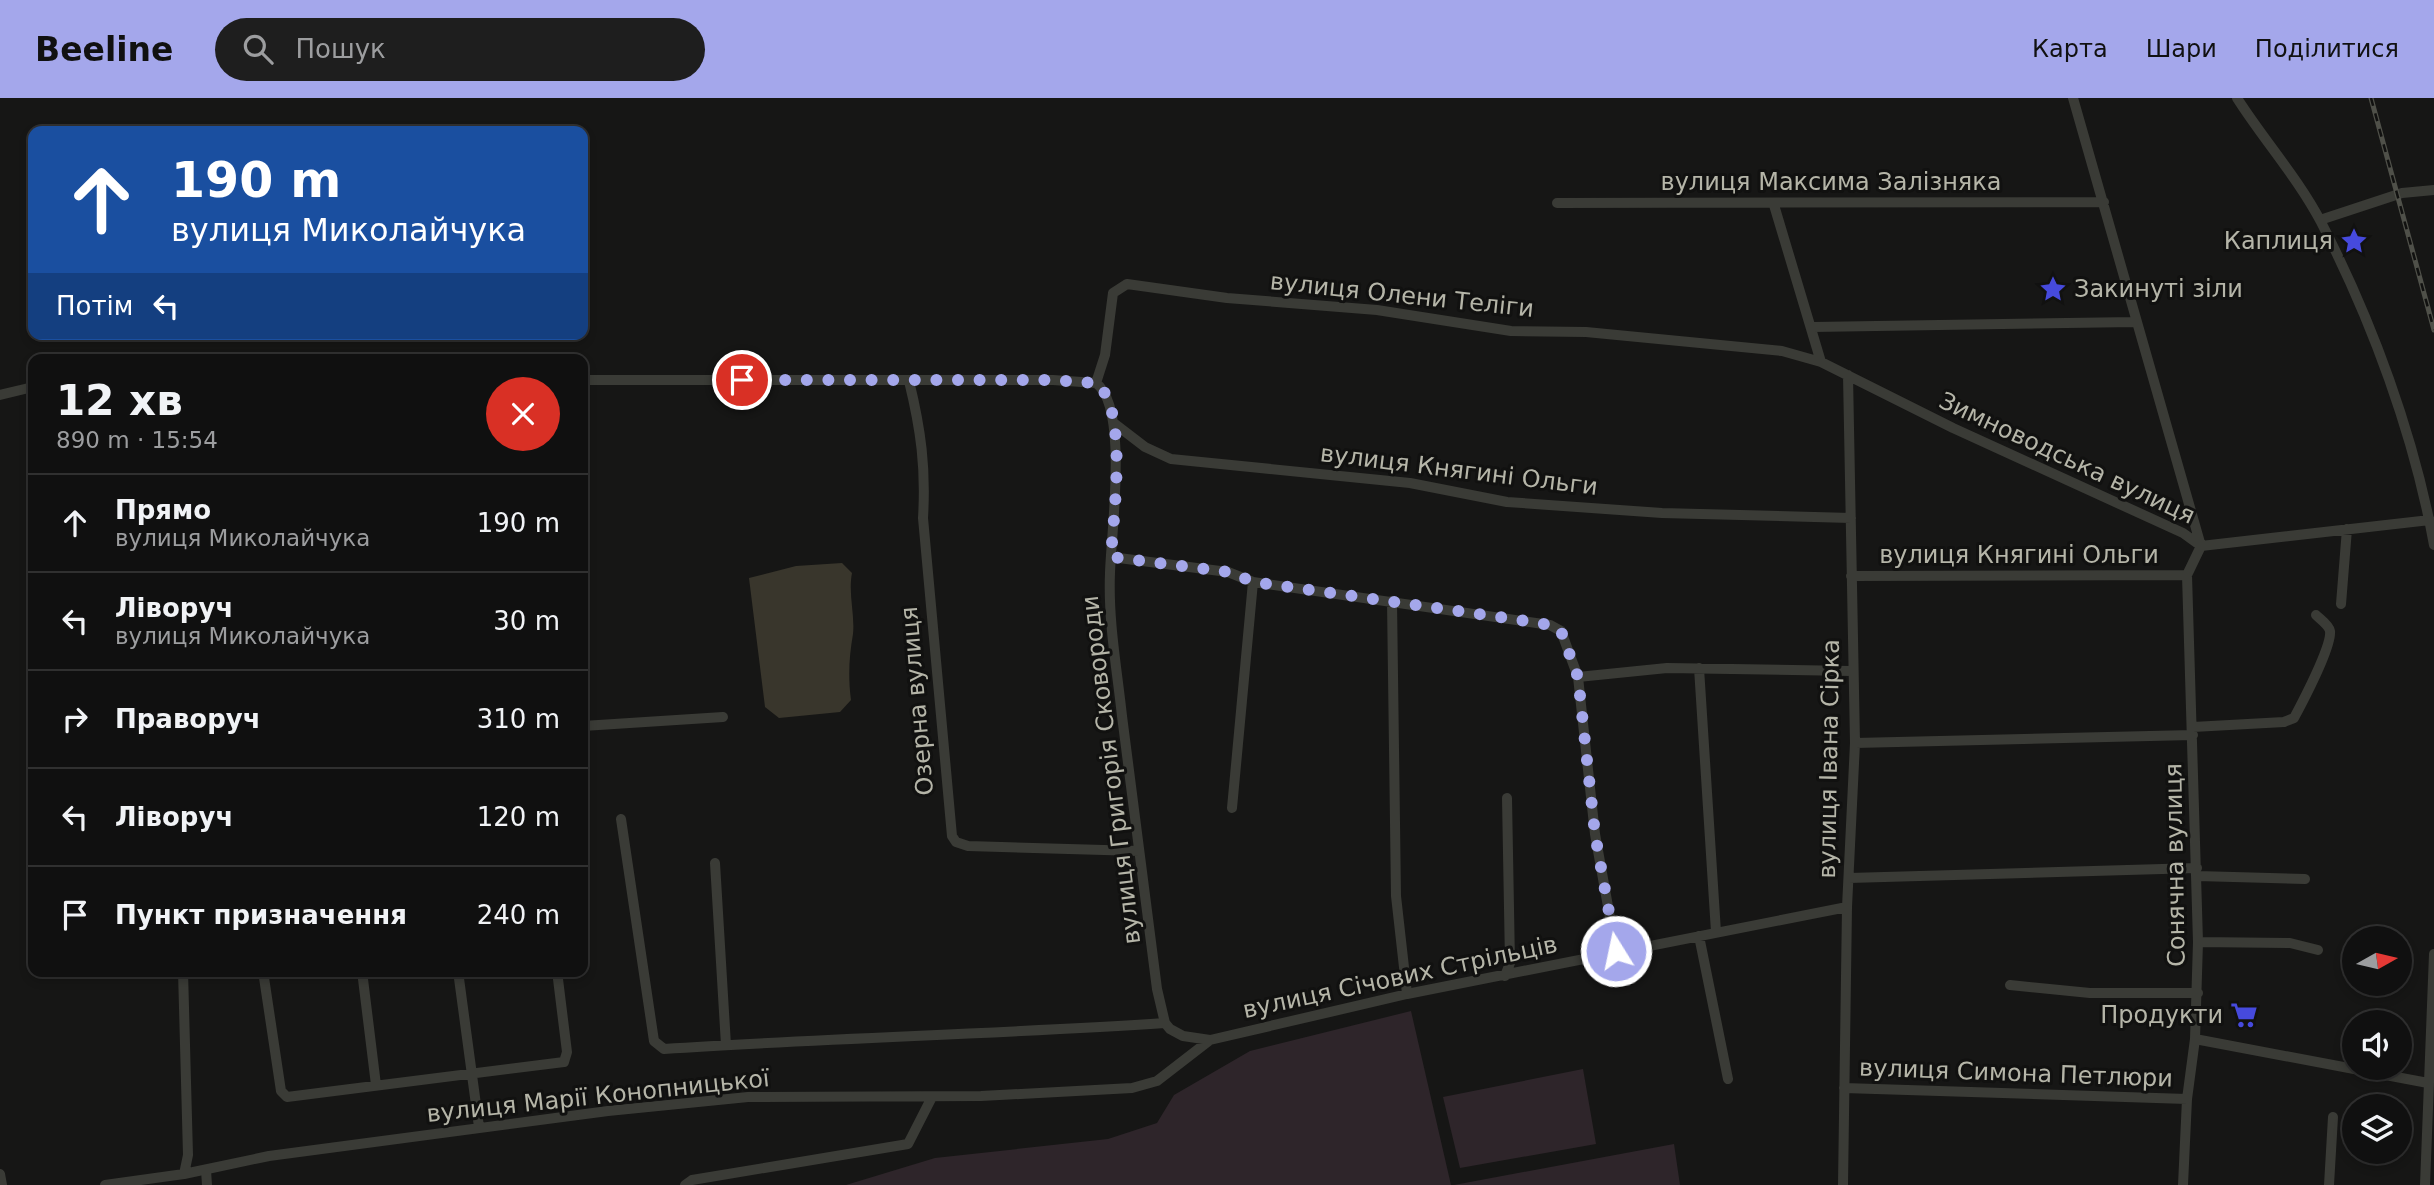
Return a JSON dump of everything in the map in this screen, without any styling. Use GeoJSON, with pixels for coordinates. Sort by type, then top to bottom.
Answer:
{"type":"FeatureCollection","features":[{"type":"Feature","properties":{"kind":"street"},"geometry":{"type":"LineString","coordinates":[[2073,98],[2201,546]]}},
{"type":"Feature","properties":{"kind":"street"},"geometry":{"type":"LineString","coordinates":[[2236,98],[2320,220],[2379,354],[2429,517],[2434,545]]}},
{"type":"Feature","properties":{"kind":"street"},"geometry":{"type":"LineString","coordinates":[[2320,220],[2378,200],[2420,190],[2434,190]]}},
{"type":"Feature","properties":{"kind":"street","name":"вулиця Максима Залізняка"},"geometry":{"type":"LineString","coordinates":[[1557,203],[1774,205],[2104,202]]}},
{"type":"Feature","properties":{"kind":"street"},"geometry":{"type":"LineString","coordinates":[[1774,205],[1813,327],[1821,362]]}},
{"type":"Feature","properties":{"kind":"street","name":"вулиця Олени Теліги"},"geometry":{"type":"LineString","coordinates":[[1093,382],[1101,372],[1113,293],[1128,284],[1227,298],[1377,310],[1511,331],[1567,330],[1782,351],[1821,362]]}},
{"type":"Feature","properties":{"kind":"street"},"geometry":{"type":"LineString","coordinates":[[1813,327],[2135,322]]}},
{"type":"Feature","properties":{"kind":"street","name":"Зимноводська вулиця"},"geometry":{"type":"LineString","coordinates":[[1821,362],[1953,428],[2183,533],[2201,546],[2429,517]]}},
{"type":"Feature","properties":{"kind":"street","name":"вулиця Івана Сірка"},"geometry":{"type":"LineString","coordinates":[[1843,1185],[1847,907],[1855,743],[1848,375]]}},
{"type":"Feature","properties":{"kind":"street"},"geometry":{"type":"LineString","coordinates":[[588,380],[1093,382]]}},
{"type":"Feature","properties":{"kind":"street","name":"Озерна вулиця"},"geometry":{"type":"LineString","coordinates":[[909,381],[922,432],[925,475],[923,518],[952,836],[956,842],[968,846],[1135,850]]}},
{"type":"Feature","properties":{"kind":"street","name":"вулиця Григорія Сковороди"},"geometry":{"type":"LineString","coordinates":[[1093,382],[1109,398],[1115,424],[1112,629],[1135,850],[1165,1023]]}},
{"type":"Feature","properties":{"kind":"street"},"geometry":{"type":"LineString","coordinates":[[0,395],[28,388]]}},
{"type":"Feature","properties":{"kind":"street","name":"вулиця Княгині Ольги"},"geometry":{"type":"LineString","coordinates":[[1115,424],[1145,447],[1171,459],[1410,483],[1507,502],[1662,513],[1851,518]]}},
{"type":"Feature","properties":{"kind":"street"},"geometry":{"type":"LineString","coordinates":[[2342,604],[2347,529]]}},
{"type":"Feature","properties":{"kind":"street","name":"Сонячна вулиця"},"geometry":{"type":"LineString","coordinates":[[2183,1185],[2187,1099],[2198,993],[2188,575],[2201,546]]}},
{"type":"Feature","properties":{"kind":"street"},"geometry":{"type":"LineString","coordinates":[[1111,557],[1228,572],[1254,582],[1550,625],[1561,631],[1578,677],[1595,834],[1616,951]]}},
{"type":"Feature","properties":{"kind":"street","name":"вулиця Княгині Ольги"},"geometry":{"type":"LineString","coordinates":[[1851,576],[2188,575]]}},
{"type":"Feature","properties":{"kind":"street"},"geometry":{"type":"LineString","coordinates":[[1232,808],[1254,582]]}},
{"type":"Feature","properties":{"kind":"street"},"geometry":{"type":"LineString","coordinates":[[1392,601],[1396,896],[1407,994]]}},
{"type":"Feature","properties":{"kind":"street"},"geometry":{"type":"LineString","coordinates":[[1855,743],[2193,731],[2284,722],[2294,718],[2312,683],[2329,636],[2329,628],[2316,615]]}},
{"type":"Feature","properties":{"kind":"street"},"geometry":{"type":"LineString","coordinates":[[1578,677],[1667,668],[1852,671]]}},
{"type":"Feature","properties":{"kind":"street"},"geometry":{"type":"LineString","coordinates":[[1699,668],[1716,932]]}},
{"type":"Feature","properties":{"kind":"street"},"geometry":{"type":"LineString","coordinates":[[588,726],[723,717]]}},
{"type":"Feature","properties":{"kind":"street"},"geometry":{"type":"LineString","coordinates":[[1505,976],[1510,962],[1507,798]]}},
{"type":"Feature","properties":{"kind":"street"},"geometry":{"type":"LineString","coordinates":[[621,818],[654,1041],[664,1049],[948,1037],[1165,1023],[1174,1033],[1210,1040]]}},
{"type":"Feature","properties":{"kind":"street"},"geometry":{"type":"LineString","coordinates":[[715,863],[726,1045]]}},
{"type":"Feature","properties":{"kind":"street"},"geometry":{"type":"LineString","coordinates":[[1849,878],[2197,872],[2305,879]]}},
{"type":"Feature","properties":{"kind":"street","name":"вулиця Січових Стрільців"},"geometry":{"type":"LineString","coordinates":[[1210,1040],[1407,994],[1847,907]]}},
{"type":"Feature","properties":{"kind":"street"},"geometry":{"type":"LineString","coordinates":[[1699,936],[1728,1079]]}},
{"type":"Feature","properties":{"kind":"street"},"geometry":{"type":"LineString","coordinates":[[2198,942],[2290,943],[2318,950]]}},
{"type":"Feature","properties":{"kind":"street"},"geometry":{"type":"LineString","coordinates":[[2425,1185],[2434,954]]}},
{"type":"Feature","properties":{"kind":"street"},"geometry":{"type":"LineString","coordinates":[[183,977],[188,1156],[184,1174]]}},
{"type":"Feature","properties":{"kind":"street"},"geometry":{"type":"LineString","coordinates":[[264,977],[284,1095],[564,1062],[567,1052],[558,977]]}},
{"type":"Feature","properties":{"kind":"street"},"geometry":{"type":"LineString","coordinates":[[363,977],[376,1085]]}},
{"type":"Feature","properties":{"kind":"street"},"geometry":{"type":"LineString","coordinates":[[459,977],[479,1127]]}},
{"type":"Feature","properties":{"kind":"street"},"geometry":{"type":"LineString","coordinates":[[2010,985],[2090,993],[2198,993]]}},
{"type":"Feature","properties":{"kind":"street"},"geometry":{"type":"LineString","coordinates":[[2195,1039],[2428,1083]]}},
{"type":"Feature","properties":{"kind":"street","name":"вулиця Марії Конопницької"},"geometry":{"type":"LineString","coordinates":[[105,1185],[184,1174],[269,1156],[479,1127],[748,1097],[932,1097],[1140,1086],[1157,1081],[1210,1040]]}},
{"type":"Feature","properties":{"kind":"street","name":"вулиця Симона Петлюри"},"geometry":{"type":"LineString","coordinates":[[1844,1088],[2187,1099]]}},
{"type":"Feature","properties":{"kind":"street"},"geometry":{"type":"LineString","coordinates":[[685,1185],[692,1180],[908,1144],[932,1097]]}},
{"type":"Feature","properties":{"kind":"street"},"geometry":{"type":"LineString","coordinates":[[2329,1185],[2333,1117]]}},
{"type":"Feature","properties":{"kind":"street"},"geometry":{"type":"LineString","coordinates":[[206,1170],[207,1185]]}},
{"type":"Feature","properties":{"kind":"street"},"geometry":{"type":"LineString","coordinates":[[0,1174],[2,1185]]}},
{"type":"Feature","properties":{"kind":"shaded area"},"geometry":{"type":"Polygon","coordinates":[[[842,563],[852,573],[853,626],[849,675],[851,700],[840,712],[779,718],[765,707],[749,578],[796,566],[842,563]]]}},
{"type":"Feature","properties":{"kind":"shaded area"},"geometry":{"type":"Polygon","coordinates":[[[1411,1011],[1451,1185],[846,1185],[935,1158],[1108,1139],[1157,1123],[1174,1095],[1250,1051],[1411,1011]]]}},
{"type":"Feature","properties":{"kind":"shaded area"},"geometry":{"type":"Polygon","coordinates":[[[1583,1069],[1596,1144],[1460,1168],[1443,1097],[1583,1069]]]}},
{"type":"Feature","properties":{"kind":"shaded area"},"geometry":{"type":"Polygon","coordinates":[[[1674,1144],[1680,1185],[1454,1185],[1674,1144]]]}},
{"type":"Feature","properties":{"kind":"railway"},"geometry":{"type":"LineString","coordinates":[[2371,98],[2434,330]]}},
{"type":"Feature","properties":{"kind":"place","name":"Каплиця"},"geometry":{"type":"Point","coordinates":[2354,241]}},
{"type":"Feature","properties":{"kind":"place","name":"Закинуті зіли"},"geometry":{"type":"Point","coordinates":[2053,289]}},
{"type":"Feature","properties":{"kind":"place","name":"Продукти"},"geometry":{"type":"Point","coordinates":[2244,1015]}},
{"type":"Feature","properties":{"kind":"route"},"geometry":{"type":"LineString","coordinates":[[742,380],[1053,380],[1096,383],[1109,398],[1115,424],[1111,557],[1228,572],[1254,582],[1500,617],[1550,625],[1561,631],[1578,677],[1595,834],[1616,951]]}}]}
